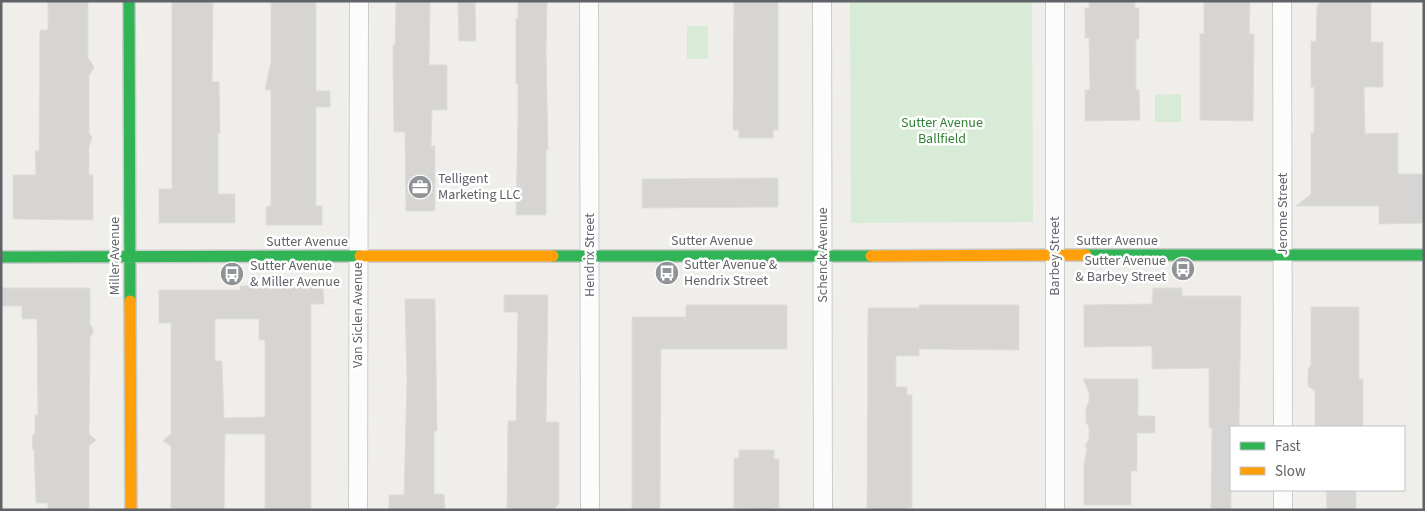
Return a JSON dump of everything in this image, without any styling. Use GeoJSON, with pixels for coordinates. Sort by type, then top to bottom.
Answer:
{"type":"FeatureCollection","features":[{"type":"Feature","properties":{"kind":"street","name":"Miller Avenue"},"geometry":{"type":"LineString","coordinates":[[129,1],[131,510]]}},
{"type":"Feature","properties":{"kind":"street","name":"Van Siclen Avenue"},"geometry":{"type":"LineString","coordinates":[[358,510],[359,1]]}},
{"type":"Feature","properties":{"kind":"street","name":"Hendrix Street"},"geometry":{"type":"LineString","coordinates":[[590,1],[590,510]]}},
{"type":"Feature","properties":{"kind":"street","name":"Schenck Avenue"},"geometry":{"type":"LineString","coordinates":[[822,1],[823,510]]}},
{"type":"Feature","properties":{"kind":"street","name":"Barbey Street"},"geometry":{"type":"LineString","coordinates":[[1055,1],[1055,510]]}},
{"type":"Feature","properties":{"kind":"street","name":"Jerome Street"},"geometry":{"type":"LineString","coordinates":[[1282,1],[1283,426]]}},
{"type":"Feature","properties":{"kind":"street","name":"Sutter Avenue"},"geometry":{"type":"LineString","coordinates":[[1,257],[1424,256]]}},
{"type":"Feature","properties":{"kind":"street"},"geometry":{"type":"LineString","coordinates":[[1283,491],[1283,510]]}},
{"type":"Feature","properties":{"kind":"green space","name":"Sutter Avenue Ballfield"},"geometry":{"type":"Polygon","coordinates":[[[850,1],[1032,1],[1033,222],[851,223],[850,1]]]}},
{"type":"Feature","properties":{"kind":"green space"},"geometry":{"type":"Polygon","coordinates":[[[687,26],[708,26],[708,59],[687,59],[687,26]]]}},
{"type":"Feature","properties":{"kind":"green space"},"geometry":{"type":"Polygon","coordinates":[[[1181,94],[1181,122],[1155,122],[1155,95],[1181,94]]]}},
{"type":"Feature","properties":{"kind":"building"},"geometry":{"type":"Polygon","coordinates":[[[48,1],[88,1],[88,58],[94,67],[89,76],[89,133],[92,137],[89,147],[89,175],[93,175],[93,220],[13,219],[13,175],[36,175],[35,151],[39,151],[40,30],[48,30],[48,1]]]}},
{"type":"Feature","properties":{"kind":"building"},"geometry":{"type":"Polygon","coordinates":[[[172,1],[213,1],[212,82],[219,82],[218,194],[235,194],[235,223],[159,223],[159,189],[172,189],[172,1]]]}},
{"type":"Feature","properties":{"kind":"building"},"geometry":{"type":"Polygon","coordinates":[[[271,1],[316,1],[316,91],[330,91],[330,107],[316,107],[316,206],[322,206],[322,225],[266,225],[266,207],[271,206],[271,90],[265,90],[271,61],[271,1]]]}},
{"type":"Feature","properties":{"kind":"building"},"geometry":{"type":"Polygon","coordinates":[[[396,1],[430,1],[429,65],[447,65],[447,110],[432,110],[431,146],[435,146],[435,211],[406,211],[405,132],[394,132],[393,45],[395,45],[396,1]]]}},
{"type":"Feature","properties":{"kind":"building"},"geometry":{"type":"Polygon","coordinates":[[[458,1],[475,1],[476,41],[459,41],[458,1]]]}},
{"type":"Feature","properties":{"kind":"building"},"geometry":{"type":"Polygon","coordinates":[[[518,1],[547,1],[548,150],[546,150],[546,215],[516,215],[518,84],[516,84],[516,18],[518,19],[518,1]]]}},
{"type":"Feature","properties":{"kind":"building"},"geometry":{"type":"Polygon","coordinates":[[[734,1],[778,1],[778,130],[773,130],[773,138],[739,138],[739,130],[733,130],[734,1]]]}},
{"type":"Feature","properties":{"kind":"building"},"geometry":{"type":"Polygon","coordinates":[[[1089,1],[1135,1],[1135,8],[1139,8],[1139,39],[1136,39],[1136,90],[1139,90],[1140,120],[1085,121],[1085,90],[1090,90],[1089,38],[1085,38],[1085,8],[1089,8],[1089,1]]]}},
{"type":"Feature","properties":{"kind":"building"},"geometry":{"type":"Polygon","coordinates":[[[1204,1],[1250,1],[1249,34],[1254,34],[1253,121],[1200,120],[1200,34],[1204,34],[1204,1]]]}},
{"type":"Feature","properties":{"kind":"building"},"geometry":{"type":"Polygon","coordinates":[[[1319,2],[1371,2],[1371,42],[1383,42],[1383,87],[1364,87],[1365,134],[1398,133],[1398,174],[1424,174],[1424,223],[1379,224],[1379,206],[1296,206],[1311,194],[1311,133],[1314,133],[1314,87],[1311,87],[1311,41],[1316,42],[1317,5],[1319,5],[1319,2]]]}},
{"type":"Feature","properties":{"kind":"building"},"geometry":{"type":"Polygon","coordinates":[[[778,178],[778,207],[642,208],[642,179],[778,178]]]}},
{"type":"Feature","properties":{"kind":"building"},"geometry":{"type":"Polygon","coordinates":[[[240,286],[323,286],[324,304],[311,304],[311,510],[265,510],[265,434],[225,434],[224,510],[171,510],[171,446],[163,441],[171,434],[171,323],[159,323],[159,290],[240,290],[240,286]],[[215,319],[215,361],[222,361],[224,418],[265,417],[265,340],[259,340],[259,319],[215,319]]]}},
{"type":"Feature","properties":{"kind":"building"},"geometry":{"type":"Polygon","coordinates":[[[1,288],[90,288],[90,325],[93,328],[93,333],[90,337],[89,434],[96,440],[89,446],[89,510],[48,510],[48,503],[36,503],[34,449],[32,449],[33,434],[35,434],[35,415],[38,415],[37,319],[22,319],[22,306],[1,306],[1,288]]]}},
{"type":"Feature","properties":{"kind":"building"},"geometry":{"type":"Polygon","coordinates":[[[1153,288],[1182,288],[1182,296],[1241,296],[1239,426],[1230,426],[1231,510],[1211,510],[1212,428],[1209,428],[1209,368],[1152,369],[1152,346],[1084,347],[1084,305],[1152,304],[1153,288]]]}},
{"type":"Feature","properties":{"kind":"building"},"geometry":{"type":"Polygon","coordinates":[[[504,295],[548,295],[546,422],[559,422],[559,504],[553,510],[510,510],[510,508],[507,508],[508,421],[516,421],[518,312],[504,312],[504,295]]]}},
{"type":"Feature","properties":{"kind":"building"},"geometry":{"type":"Polygon","coordinates":[[[405,299],[435,299],[437,431],[434,431],[434,494],[444,494],[445,510],[389,510],[389,495],[404,495],[407,382],[405,299]]]}},
{"type":"Feature","properties":{"kind":"building"},"geometry":{"type":"Polygon","coordinates":[[[686,305],[787,305],[787,349],[661,349],[660,510],[632,510],[632,317],[686,317],[686,305]]]}},
{"type":"Feature","properties":{"kind":"building"},"geometry":{"type":"Polygon","coordinates":[[[919,305],[1019,305],[1019,350],[919,349],[919,356],[896,356],[896,387],[907,387],[907,395],[912,395],[912,508],[907,508],[907,510],[873,510],[873,508],[867,508],[868,308],[919,308],[919,305]]]}},
{"type":"Feature","properties":{"kind":"building"},"geometry":{"type":"Polygon","coordinates":[[[1311,307],[1359,307],[1359,379],[1363,379],[1363,426],[1315,426],[1315,391],[1308,386],[1308,369],[1311,366],[1311,307]]]}},
{"type":"Feature","properties":{"kind":"building"},"geometry":{"type":"Polygon","coordinates":[[[1083,379],[1138,379],[1138,416],[1155,416],[1155,433],[1137,433],[1137,471],[1131,471],[1131,505],[1084,505],[1084,464],[1087,450],[1085,446],[1089,439],[1086,408],[1089,401],[1089,392],[1083,379]]]}},
{"type":"Feature","properties":{"kind":"building"},"geometry":{"type":"Polygon","coordinates":[[[739,450],[774,450],[774,459],[779,459],[779,508],[773,508],[774,510],[734,508],[734,458],[739,458],[739,450]]]}},
{"type":"Feature","properties":{"kind":"building"},"geometry":{"type":"Polygon","coordinates":[[[1326,491],[1356,491],[1356,510],[1327,510],[1326,491]]]}},
{"type":"Feature","properties":{"kind":"traffic: fast"},"geometry":{"type":"LineString","coordinates":[[129,1],[130,301]]}},
{"type":"Feature","properties":{"kind":"traffic: fast"},"geometry":{"type":"LineString","coordinates":[[1086,255],[1424,255]]}},
{"type":"Feature","properties":{"kind":"traffic: fast"},"geometry":{"type":"LineString","coordinates":[[1,257],[360,256]]}},
{"type":"Feature","properties":{"kind":"traffic: fast"},"geometry":{"type":"LineString","coordinates":[[553,256],[871,256]]}},
{"type":"Feature","properties":{"kind":"traffic: slow"},"geometry":{"type":"LineString","coordinates":[[871,256],[1086,255]]}},
{"type":"Feature","properties":{"kind":"traffic: slow"},"geometry":{"type":"LineString","coordinates":[[360,256],[553,256]]}},
{"type":"Feature","properties":{"kind":"traffic: slow"},"geometry":{"type":"LineString","coordinates":[[130,301],[131,510]]}},
{"type":"Feature","properties":{"kind":"place","name":"Telligent Marketing LLC"},"geometry":{"type":"Point","coordinates":[420,187]}},
{"type":"Feature","properties":{"kind":"place","name":"Sutter Avenue & Barbey Street"},"geometry":{"type":"Point","coordinates":[1183,269]}},
{"type":"Feature","properties":{"kind":"place","name":"Sutter Avenue & Hendrix Street"},"geometry":{"type":"Point","coordinates":[667,273]}},
{"type":"Feature","properties":{"kind":"place","name":"Sutter Avenue & Miller Avenue"},"geometry":{"type":"Point","coordinates":[232,274]}}]}
